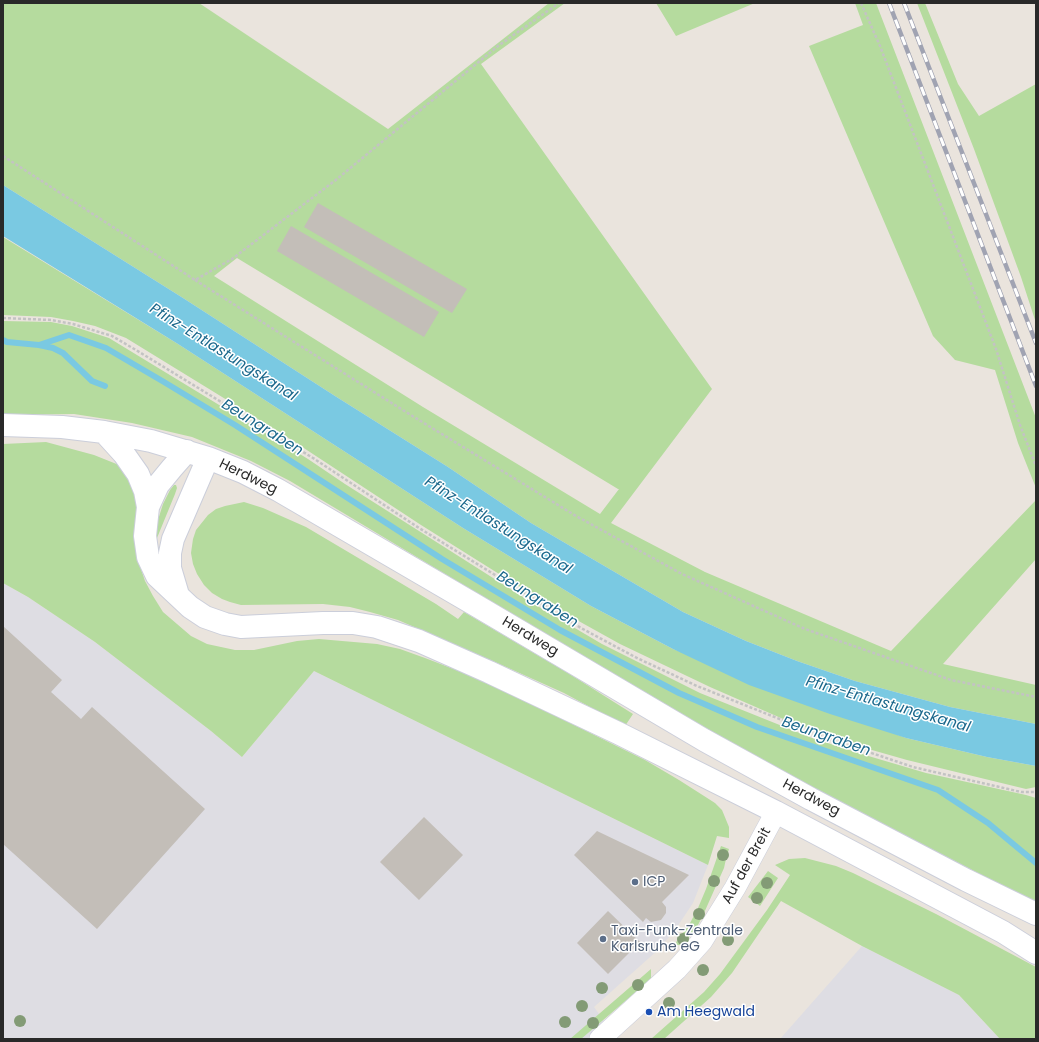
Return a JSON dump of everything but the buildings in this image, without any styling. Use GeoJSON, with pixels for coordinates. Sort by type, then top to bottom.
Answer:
{"type":"FeatureCollection","features":[{"type":"Feature","properties":{"kind":"main road","name":"Herdweg"},"geometry":{"type":"LineString","coordinates":[[3,425],[62,427],[104,432],[151,441],[208,458],[243,472],[278,490],[704,740],[811,799],[959,877],[1036,914]]}},
{"type":"Feature","properties":{"kind":"main road"},"geometry":{"type":"LineString","coordinates":[[104,432],[124,454],[138,474],[145,491],[148,507],[145,536],[148,557],[157,576],[190,607],[205,617],[224,624],[241,627],[353,623],[377,627],[419,641],[618,732],[776,812],[1003,932],[1036,953]]}},
{"type":"Feature","properties":{"kind":"main road"},"geometry":{"type":"LineString","coordinates":[[148,507],[158,485],[187,451]]}},
{"type":"Feature","properties":{"kind":"main road"},"geometry":{"type":"LineString","coordinates":[[178,595],[170,568],[170,553],[173,539],[208,458]]}},
{"type":"Feature","properties":{"kind":"street","name":"Auf der Breit"},"geometry":{"type":"LineString","coordinates":[[600,1039],[677,969],[702,941],[735,888],[776,812]]}},
{"type":"Feature","properties":{"kind":"path"},"geometry":{"type":"LineString","coordinates":[[195,280],[232,259],[257,240],[337,179],[498,46],[559,3]]}},
{"type":"Feature","properties":{"kind":"path"},"geometry":{"type":"LineString","coordinates":[[861,3],[880,46],[996,349],[1020,425],[1036,466]]}},
{"type":"Feature","properties":{"kind":"path"},"geometry":{"type":"LineString","coordinates":[[3,156],[195,280],[407,413],[569,512],[682,574],[805,629],[936,675],[951,680],[1036,697]]}},
{"type":"Feature","properties":{"kind":"path"},"geometry":{"type":"LineString","coordinates":[[3,318],[28,318],[59,321],[112,336],[313,458],[419,528],[581,628],[637,658],[691,683],[827,738],[913,767],[1021,792],[1036,792]]}},
{"type":"Feature","properties":{"kind":"shaded area"},"geometry":{"type":"Polygon","coordinates":[[[3,583],[28,597],[95,642],[211,731],[242,757],[314,671],[708,865],[693,903],[675,930],[658,950],[594,1007],[617,1039],[3,1039],[3,583]]]}},
{"type":"Feature","properties":{"kind":"shaded area"},"geometry":{"type":"Polygon","coordinates":[[[862,946],[959,995],[1000,1039],[780,1039],[862,946]]]}},
{"type":"Feature","properties":{"kind":"green space"},"geometry":{"type":"Polygon","coordinates":[[[3,3],[199,3],[388,129],[549,3],[565,3],[481,64],[712,389],[611,523],[705,572],[891,651],[1036,500],[1036,559],[943,664],[1036,685],[1036,724],[950,707],[855,681],[797,661],[746,641],[683,612],[531,523],[448,467],[3,185],[3,3]],[[237,258],[214,276],[423,407],[600,514],[618,489],[237,258]]]}},
{"type":"Feature","properties":{"kind":"green space"},"geometry":{"type":"Polygon","coordinates":[[[656,3],[755,3],[676,36],[656,3]]]}},
{"type":"Feature","properties":{"kind":"green space"},"geometry":{"type":"Polygon","coordinates":[[[855,3],[876,3],[1036,418],[1036,488],[1018,443],[995,370],[955,360],[933,336],[809,46],[863,25],[855,3]]]}},
{"type":"Feature","properties":{"kind":"green space"},"geometry":{"type":"Polygon","coordinates":[[[917,3],[925,3],[958,84],[979,116],[1036,84],[1036,323],[1021,277],[974,149],[917,3]]]}},
{"type":"Feature","properties":{"kind":"green space"},"geometry":{"type":"Polygon","coordinates":[[[3,237],[178,344],[463,528],[591,606],[673,649],[906,738],[987,757],[1036,766],[1036,787],[1026,789],[907,760],[865,748],[790,722],[710,687],[620,644],[539,599],[421,525],[284,435],[126,338],[95,326],[73,321],[51,317],[3,315],[3,237]]]}},
{"type":"Feature","properties":{"kind":"green space"},"geometry":{"type":"Polygon","coordinates":[[[3,321],[51,322],[72,326],[109,338],[308,459],[534,604],[602,644],[700,693],[812,738],[865,755],[926,773],[1036,798],[1036,903],[834,799],[747,752],[555,640],[290,481],[251,461],[192,437],[132,423],[74,414],[3,415],[3,321]]]}},
{"type":"Feature","properties":{"kind":"green space"},"geometry":{"type":"Polygon","coordinates":[[[46,442],[94,455],[124,467],[131,477],[137,506],[138,560],[145,581],[163,612],[191,636],[207,644],[235,650],[254,650],[297,641],[319,639],[377,644],[400,649],[425,658],[485,681],[645,760],[679,780],[715,803],[722,810],[729,827],[729,838],[717,836],[708,865],[314,671],[242,757],[211,731],[95,642],[28,597],[3,583],[3,444],[46,442]]]}},
{"type":"Feature","properties":{"kind":"green space"},"geometry":{"type":"Polygon","coordinates":[[[174,485],[176,485],[177,488],[157,538],[157,523],[163,504],[174,485]]]}},
{"type":"Feature","properties":{"kind":"green space"},"geometry":{"type":"Polygon","coordinates":[[[244,502],[263,508],[306,527],[436,604],[458,619],[464,612],[568,673],[633,714],[625,726],[564,693],[495,662],[398,620],[370,612],[350,607],[323,604],[241,605],[222,599],[212,593],[204,585],[197,574],[191,553],[193,539],[196,530],[208,515],[216,509],[244,502]]]}},
{"type":"Feature","properties":{"kind":"green space"},"geometry":{"type":"Polygon","coordinates":[[[721,846],[729,849],[724,868],[704,913],[697,927],[683,945],[674,945],[689,925],[698,908],[721,846]]]}},
{"type":"Feature","properties":{"kind":"green space"},"geometry":{"type":"Polygon","coordinates":[[[805,858],[836,866],[853,873],[936,914],[1036,967],[1036,1039],[1000,1039],[959,995],[862,946],[781,901],[732,973],[711,997],[664,1039],[651,1039],[704,992],[720,974],[767,910],[790,875],[775,865],[789,859],[805,858]]]}},
{"type":"Feature","properties":{"kind":"green space"},"geometry":{"type":"Polygon","coordinates":[[[768,871],[778,878],[760,906],[748,897],[768,871]]]}},
{"type":"Feature","properties":{"kind":"green space"},"geometry":{"type":"Polygon","coordinates":[[[651,969],[651,979],[581,1039],[570,1039],[651,969]]]}},
{"type":"Feature","properties":{"kind":"water","name":"Pfinz-Entlastungskanal"},"geometry":{"type":"Polygon","coordinates":[[[3,185],[448,467],[531,523],[683,612],[746,641],[797,661],[855,681],[950,707],[1036,724],[1036,766],[987,757],[906,738],[830,714],[749,685],[673,649],[591,606],[463,528],[178,344],[3,236],[3,185]]]}},
{"type":"Feature","properties":{"kind":"waterway","name":"Beungraben"},"geometry":{"type":"LineString","coordinates":[[39,345],[69,335],[106,348],[235,425],[442,559],[560,630],[679,693],[757,727],[938,790],[988,823],[1036,863]]}},
{"type":"Feature","properties":{"kind":"waterway","name":"Beungraben"},"geometry":{"type":"LineString","coordinates":[[3,340],[7,342],[53,348],[63,353],[92,381],[105,386]]}},
{"type":"Feature","properties":{"kind":"railway"},"geometry":{"type":"LineString","coordinates":[[889,3],[1036,386]]}},
{"type":"Feature","properties":{"kind":"railway"},"geometry":{"type":"LineString","coordinates":[[904,3],[1036,343]]}},
{"type":"Feature","properties":{"kind":"place","name":"ICP"},"geometry":{"type":"Point","coordinates":[635,882]}},
{"type":"Feature","properties":{"kind":"place","name":"Taxi-Funk-Zentrale Karlsruhe eG"},"geometry":{"type":"Point","coordinates":[603,939]}},
{"type":"Feature","properties":{"kind":"place","name":"Am Heegwald"},"geometry":{"type":"Point","coordinates":[649,1012]}}]}
